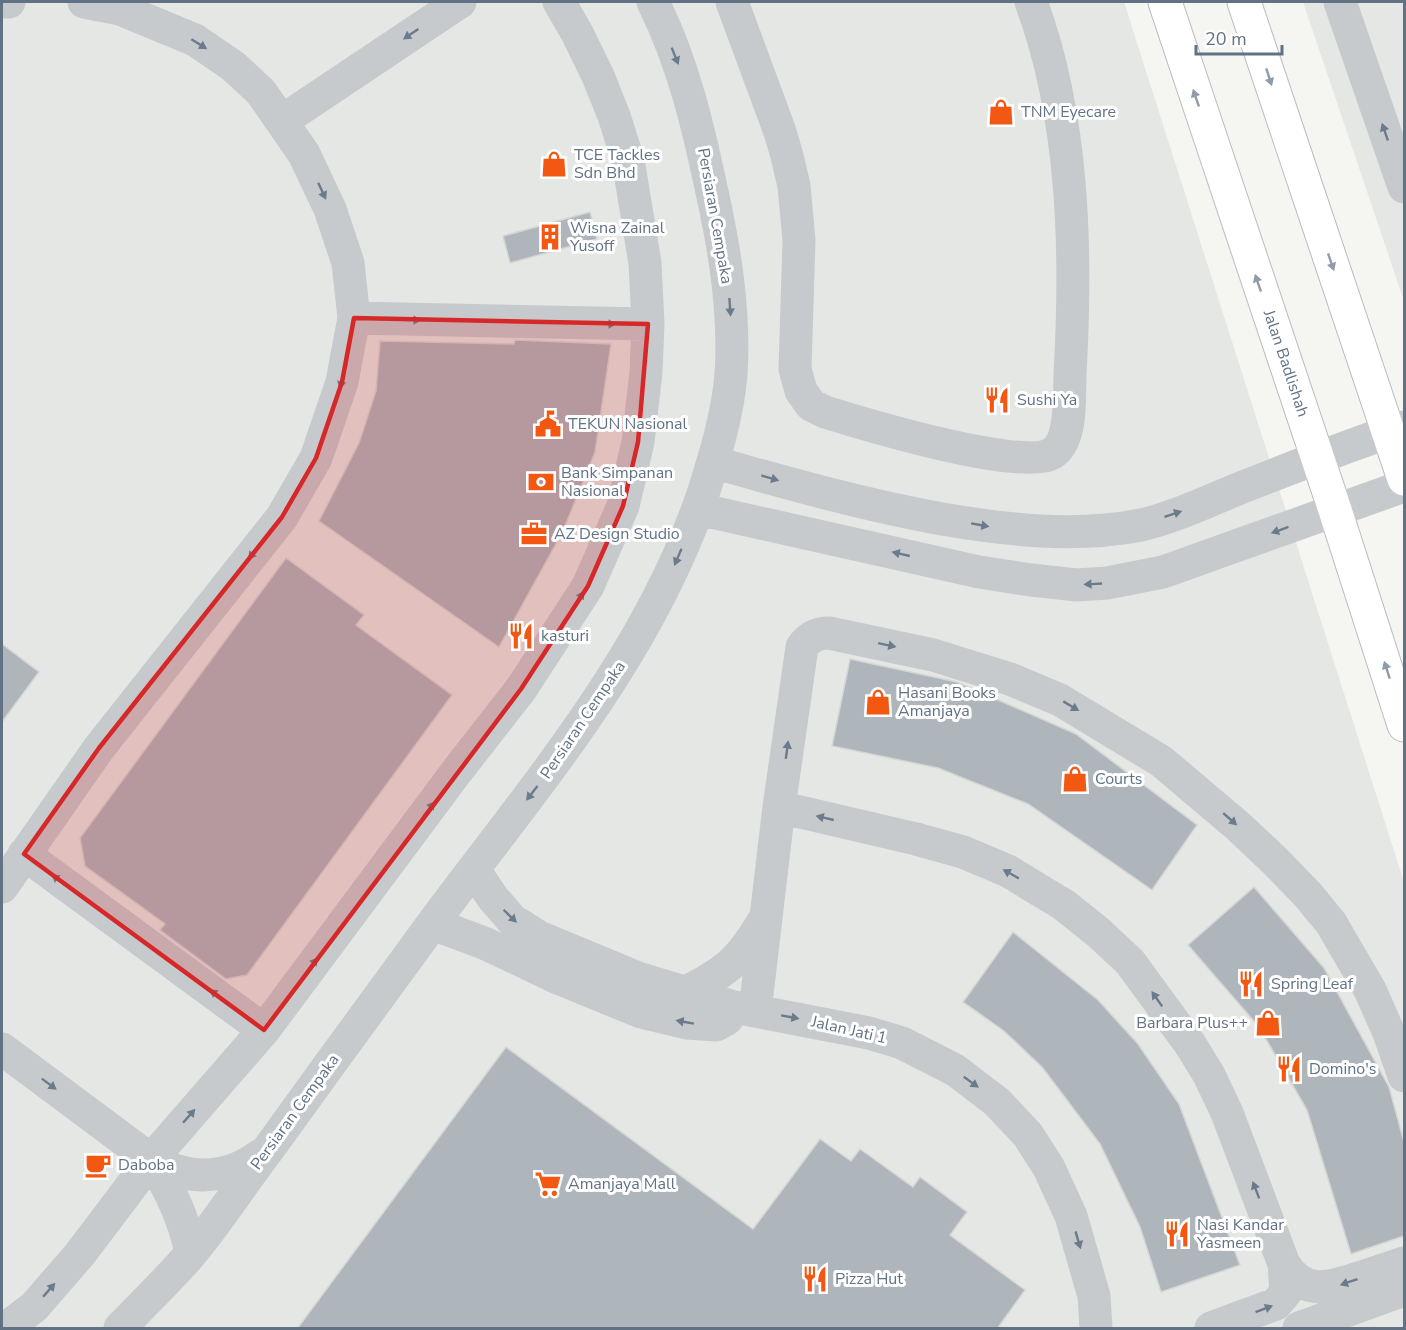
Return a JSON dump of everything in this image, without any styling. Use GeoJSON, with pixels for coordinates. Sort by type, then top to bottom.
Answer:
{"type":"FeatureCollection","features":[{"type":"Feature","properties":{"kind":"main road","name":"Jalan Badlishah"},"geometry":{"type":"LineString","coordinates":[[1165,2],[1335,510],[1404,725]]}},
{"type":"Feature","properties":{"kind":"main road"},"geometry":{"type":"LineString","coordinates":[[1244,2],[1397,430],[1404,479]]}},
{"type":"Feature","properties":{"kind":"street"},"geometry":{"type":"LineString","coordinates":[[2,2],[9,2]]}},
{"type":"Feature","properties":{"kind":"street"},"geometry":{"type":"LineString","coordinates":[[2,887],[99,748],[282,517],[316,458],[342,382],[354,318],[348,263],[330,209],[304,154],[261,92],[233,66],[149,10],[120,9],[84,2]]}},
{"type":"Feature","properties":{"kind":"street"},"geometry":{"type":"LineString","coordinates":[[282,121],[459,2]]}},
{"type":"Feature","properties":{"kind":"street"},"geometry":{"type":"LineString","coordinates":[[6,1329],[34,1307],[80,1254],[151,1160],[264,1030],[521,689],[588,586],[623,506],[638,441],[646,372],[648,324],[645,263],[628,160],[598,76],[559,2]]}},
{"type":"Feature","properties":{"kind":"street","name":"Persiaran Cempaka"},"geometry":{"type":"LineString","coordinates":[[120,1329],[191,1253],[545,776],[612,681],[646,624],[677,560],[698,509],[713,462],[730,378],[730,307],[725,254],[701,134],[687,84],[653,2]]}},
{"type":"Feature","properties":{"kind":"street"},"geometry":{"type":"LineString","coordinates":[[732,2],[780,132],[794,186],[799,240],[795,369],[801,391],[811,405],[825,412],[921,440],[998,454],[1036,458],[1050,454],[1061,446],[1068,423],[1074,302],[1072,224],[1066,161],[1050,63],[1031,2]]}},
{"type":"Feature","properties":{"kind":"street"},"geometry":{"type":"LineString","coordinates":[[1340,2],[1404,187]]}},
{"type":"Feature","properties":{"kind":"street"},"geometry":{"type":"LineString","coordinates":[[354,318],[648,324]]}},
{"type":"Feature","properties":{"kind":"street"},"geometry":{"type":"LineString","coordinates":[[713,462],[797,486],[907,512],[1002,529],[1087,531],[1142,524],[1184,511],[1317,458],[1397,430]]}},
{"type":"Feature","properties":{"kind":"street"},"geometry":{"type":"LineString","coordinates":[[698,509],[979,572],[1077,585],[1107,583],[1163,572],[1404,486]]}},
{"type":"Feature","properties":{"kind":"street"},"geometry":{"type":"LineString","coordinates":[[433,924],[484,943],[558,978],[641,1012],[687,1023],[716,1025],[745,1009],[766,916],[802,647],[806,640],[820,633],[829,633],[933,654],[980,668],[1060,700],[1142,748],[1175,772],[1239,827],[1308,895],[1331,923],[1370,990],[1389,1032],[1404,1076]]}},
{"type":"Feature","properties":{"kind":"street"},"geometry":{"type":"LineString","coordinates":[[779,807],[963,852],[1008,871],[1064,906],[1107,940],[1130,962],[1190,1044],[1209,1075],[1227,1113],[1284,1264],[1290,1272],[1306,1284],[1326,1288],[1404,1263]]}},
{"type":"Feature","properties":{"kind":"street"},"geometry":{"type":"LineString","coordinates":[[24,854],[264,1030]]}},
{"type":"Feature","properties":{"kind":"street","name":"Jalan Jati 1"},"geometry":{"type":"LineString","coordinates":[[474,870],[493,898],[513,920],[539,937],[638,978],[745,1009],[869,1033],[902,1043],[955,1070],[997,1102],[1028,1135],[1048,1168],[1071,1216],[1095,1296],[1096,1329]]}},
{"type":"Feature","properties":{"kind":"street"},"geometry":{"type":"LineString","coordinates":[[686,992],[715,978],[736,961],[766,916]]}},
{"type":"Feature","properties":{"kind":"street"},"geometry":{"type":"LineString","coordinates":[[2,1049],[151,1160],[180,1173],[212,1176],[231,1172],[266,1152]]}},
{"type":"Feature","properties":{"kind":"street"},"geometry":{"type":"LineString","coordinates":[[151,1160],[179,1208],[191,1253]]}},
{"type":"Feature","properties":{"kind":"street"},"geometry":{"type":"LineString","coordinates":[[1211,1329],[1276,1304],[1286,1292],[1284,1264]]}},
{"type":"Feature","properties":{"kind":"street"},"geometry":{"type":"LineString","coordinates":[[1299,1329],[1404,1290]]}},
{"type":"Feature","properties":{"kind":"street"},"geometry":{"type":"LineString","coordinates":[[1095,1296],[1112,1329]]}},
{"type":"Feature","properties":{"kind":"highlighted area"},"geometry":{"type":"Polygon","coordinates":[[[354,318],[648,324],[638,442],[623,506],[588,586],[521,689],[264,1030],[24,854],[99,748],[282,517],[316,458],[342,382],[354,318]]]}},
{"type":"Feature","properties":{"kind":"shaded area"},"geometry":{"type":"Polygon","coordinates":[[[2,2],[1124,2],[1404,882],[1404,1328],[2,1328],[2,2]]]}},
{"type":"Feature","properties":{"kind":"shaded area"},"geometry":{"type":"Polygon","coordinates":[[[1303,2],[1404,2],[1404,301],[1303,2]]]}},
{"type":"Feature","properties":{"kind":"building","name":"Wisna Zainal Yusoff"},"geometry":{"type":"Polygon","coordinates":[[[590,212],[597,239],[510,263],[503,236],[590,212]]]}},
{"type":"Feature","properties":{"kind":"building"},"geometry":{"type":"Polygon","coordinates":[[[515,340],[611,344],[595,452],[563,531],[499,647],[319,521],[359,443],[376,391],[380,341],[514,344],[515,340]]]}},
{"type":"Feature","properties":{"kind":"building"},"geometry":{"type":"Polygon","coordinates":[[[286,558],[364,615],[356,625],[452,695],[247,975],[226,979],[160,930],[165,924],[85,866],[80,838],[286,558]]]}},
{"type":"Feature","properties":{"kind":"building"},"geometry":{"type":"Polygon","coordinates":[[[2,644],[39,672],[2,722],[2,644]]]}},
{"type":"Feature","properties":{"kind":"building"},"geometry":{"type":"Polygon","coordinates":[[[850,659],[957,682],[1076,734],[1197,825],[1152,890],[1028,804],[938,768],[832,746],[850,659]]]}},
{"type":"Feature","properties":{"kind":"building"},"geometry":{"type":"Polygon","coordinates":[[[1254,887],[1324,968],[1389,1087],[1404,1142],[1404,1236],[1351,1254],[1307,1110],[1259,1027],[1188,945],[1254,887]]]}},
{"type":"Feature","properties":{"kind":"building"},"geometry":{"type":"Polygon","coordinates":[[[1013,932],[1098,1000],[1138,1044],[1179,1104],[1240,1265],[1161,1292],[1140,1227],[1100,1144],[1042,1067],[1004,1031],[963,1002],[1013,932]]]}},
{"type":"Feature","properties":{"kind":"building","name":"Amanjaya Mall"},"geometry":{"type":"Polygon","coordinates":[[[506,1047],[753,1229],[820,1139],[851,1161],[860,1149],[913,1187],[920,1177],[967,1212],[950,1235],[1025,1290],[997,1329],[297,1329],[506,1047]]]}},
{"type":"Feature","properties":{"kind":"place","name":"TNM Eyecare"},"geometry":{"type":"Point","coordinates":[1001,112]}},
{"type":"Feature","properties":{"kind":"place","name":"TCE Tackles Sdn Bhd"},"geometry":{"type":"Point","coordinates":[554,164]}},
{"type":"Feature","properties":{"kind":"place","name":"Wisna Zainal Yusoff"},"geometry":{"type":"Point","coordinates":[550,237]}},
{"type":"Feature","properties":{"kind":"place","name":"Sushi Ya"},"geometry":{"type":"Point","coordinates":[997,400]}},
{"type":"Feature","properties":{"kind":"place","name":"TEKUN Nasional"},"geometry":{"type":"Point","coordinates":[548,424]}},
{"type":"Feature","properties":{"kind":"place","name":"Bank Simpanan Nasional"},"geometry":{"type":"Point","coordinates":[541,482]}},
{"type":"Feature","properties":{"kind":"place","name":"AZ Design Studio"},"geometry":{"type":"Point","coordinates":[534,534]}},
{"type":"Feature","properties":{"kind":"place","name":"kasturi"},"geometry":{"type":"Point","coordinates":[521,636]}},
{"type":"Feature","properties":{"kind":"place","name":"Hasani Books Amanjaya"},"geometry":{"type":"Point","coordinates":[878,702]}},
{"type":"Feature","properties":{"kind":"place","name":"Courts"},"geometry":{"type":"Point","coordinates":[1075,779]}},
{"type":"Feature","properties":{"kind":"place","name":"Spring Leaf"},"geometry":{"type":"Point","coordinates":[1251,984]}},
{"type":"Feature","properties":{"kind":"place","name":"Barbara Plus++"},"geometry":{"type":"Point","coordinates":[1268,1023]}},
{"type":"Feature","properties":{"kind":"place","name":"Domino's"},"geometry":{"type":"Point","coordinates":[1289,1069]}},
{"type":"Feature","properties":{"kind":"place","name":"Daboba"},"geometry":{"type":"Point","coordinates":[98,1165]}},
{"type":"Feature","properties":{"kind":"place","name":"Amanjaya Mall"},"geometry":{"type":"Point","coordinates":[548,1184]}},
{"type":"Feature","properties":{"kind":"place","name":"Nasi Kandar Yasmeen"},"geometry":{"type":"Point","coordinates":[1177,1234]}},
{"type":"Feature","properties":{"kind":"place","name":"Pizza Hut"},"geometry":{"type":"Point","coordinates":[815,1279]}}]}
